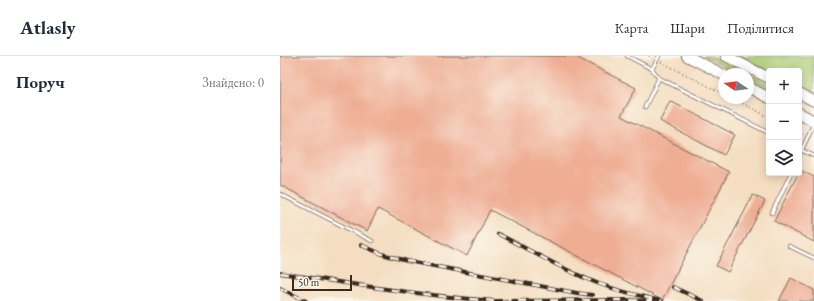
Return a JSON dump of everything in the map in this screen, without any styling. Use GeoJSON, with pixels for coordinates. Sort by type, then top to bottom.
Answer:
{"type":"FeatureCollection","features":[{"type":"Feature","properties":{"kind":"main road"},"geometry":{"type":"LineString","coordinates":[[687,56],[718,72]]}},
{"type":"Feature","properties":{"kind":"main road"},"geometry":{"type":"LineString","coordinates":[[726,56],[766,76]]}},
{"type":"Feature","properties":{"kind":"main road"},"geometry":{"type":"LineString","coordinates":[[754,90],[766,96]]}},
{"type":"Feature","properties":{"kind":"main road"},"geometry":{"type":"LineString","coordinates":[[802,95],[814,101]]}},
{"type":"Feature","properties":{"kind":"main road"},"geometry":{"type":"LineString","coordinates":[[802,115],[814,122]]}},
{"type":"Feature","properties":{"kind":"lane"},"geometry":{"type":"LineString","coordinates":[[627,56],[652,69],[660,78],[766,131]]}},
{"type":"Feature","properties":{"kind":"lane"},"geometry":{"type":"LineString","coordinates":[[652,69],[658,56]]}},
{"type":"Feature","properties":{"kind":"lane"},"geometry":{"type":"LineString","coordinates":[[645,107],[660,78]]}},
{"type":"Feature","properties":{"kind":"lane"},"geometry":{"type":"LineString","coordinates":[[802,145],[814,122]]}},
{"type":"Feature","properties":{"kind":"lane"},"geometry":{"type":"LineString","coordinates":[[802,150],[814,156]]}},
{"type":"Feature","properties":{"kind":"lane"},"geometry":{"type":"LineString","coordinates":[[772,213],[790,176]]}},
{"type":"Feature","properties":{"kind":"lane"},"geometry":{"type":"LineString","coordinates":[[280,194],[372,241]]}},
{"type":"Feature","properties":{"kind":"lane"},"geometry":{"type":"LineString","coordinates":[[789,246],[814,258]]}},
{"type":"Feature","properties":{"kind":"path"},"geometry":{"type":"LineString","coordinates":[[649,56],[718,91]]}},
{"type":"Feature","properties":{"kind":"path"},"geometry":{"type":"LineString","coordinates":[[744,104],[766,115]]}},
{"type":"Feature","properties":{"kind":"green space"},"geometry":{"type":"Polygon","coordinates":[[[704,56],[712,56],[736,68],[728,68],[704,56]]]}},
{"type":"Feature","properties":{"kind":"green space"},"geometry":{"type":"Polygon","coordinates":[[[734,56],[814,56],[814,96],[802,90],[802,68],[766,68],[766,72],[734,56]]]}},
{"type":"Feature","properties":{"kind":"green space"},"geometry":{"type":"Polygon","coordinates":[[[754,77],[766,83],[766,87],[754,81],[754,77]]]}},
{"type":"Feature","properties":{"kind":"building"},"geometry":{"type":"Polygon","coordinates":[[[280,56],[574,56],[636,88],[621,116],[729,172],[662,300],[490,210],[467,256],[378,209],[367,231],[280,185],[280,56]]]}},
{"type":"Feature","properties":{"kind":"building"},"geometry":{"type":"Polygon","coordinates":[[[670,101],[735,135],[724,155],[660,121],[670,101]]]}},
{"type":"Feature","properties":{"kind":"building"},"geometry":{"type":"Polygon","coordinates":[[[802,171],[814,177],[814,242],[774,221],[797,176],[802,176],[802,171]]]}},
{"type":"Feature","properties":{"kind":"building"},"geometry":{"type":"Polygon","coordinates":[[[753,195],[765,201],[728,272],[716,266],[753,195]]]}},
{"type":"Feature","properties":{"kind":"building"},"geometry":{"type":"Polygon","coordinates":[[[791,278],[814,290],[814,301],[779,301],[791,278]]]}},
{"type":"Feature","properties":{"kind":"railway"},"geometry":{"type":"LineString","coordinates":[[498,234],[584,278],[613,288],[662,301]]}},
{"type":"Feature","properties":{"kind":"railway"},"geometry":{"type":"LineString","coordinates":[[361,245],[382,254],[407,261],[592,295]]}},
{"type":"Feature","properties":{"kind":"railway"},"geometry":{"type":"LineString","coordinates":[[280,273],[414,293],[468,299],[495,301],[652,301]]}},
{"type":"Feature","properties":{"kind":"railway"},"geometry":{"type":"LineString","coordinates":[[673,287],[703,301]]}},
{"type":"Feature","properties":{"kind":"railway"},"geometry":{"type":"LineString","coordinates":[[280,288],[306,301]]}}]}
